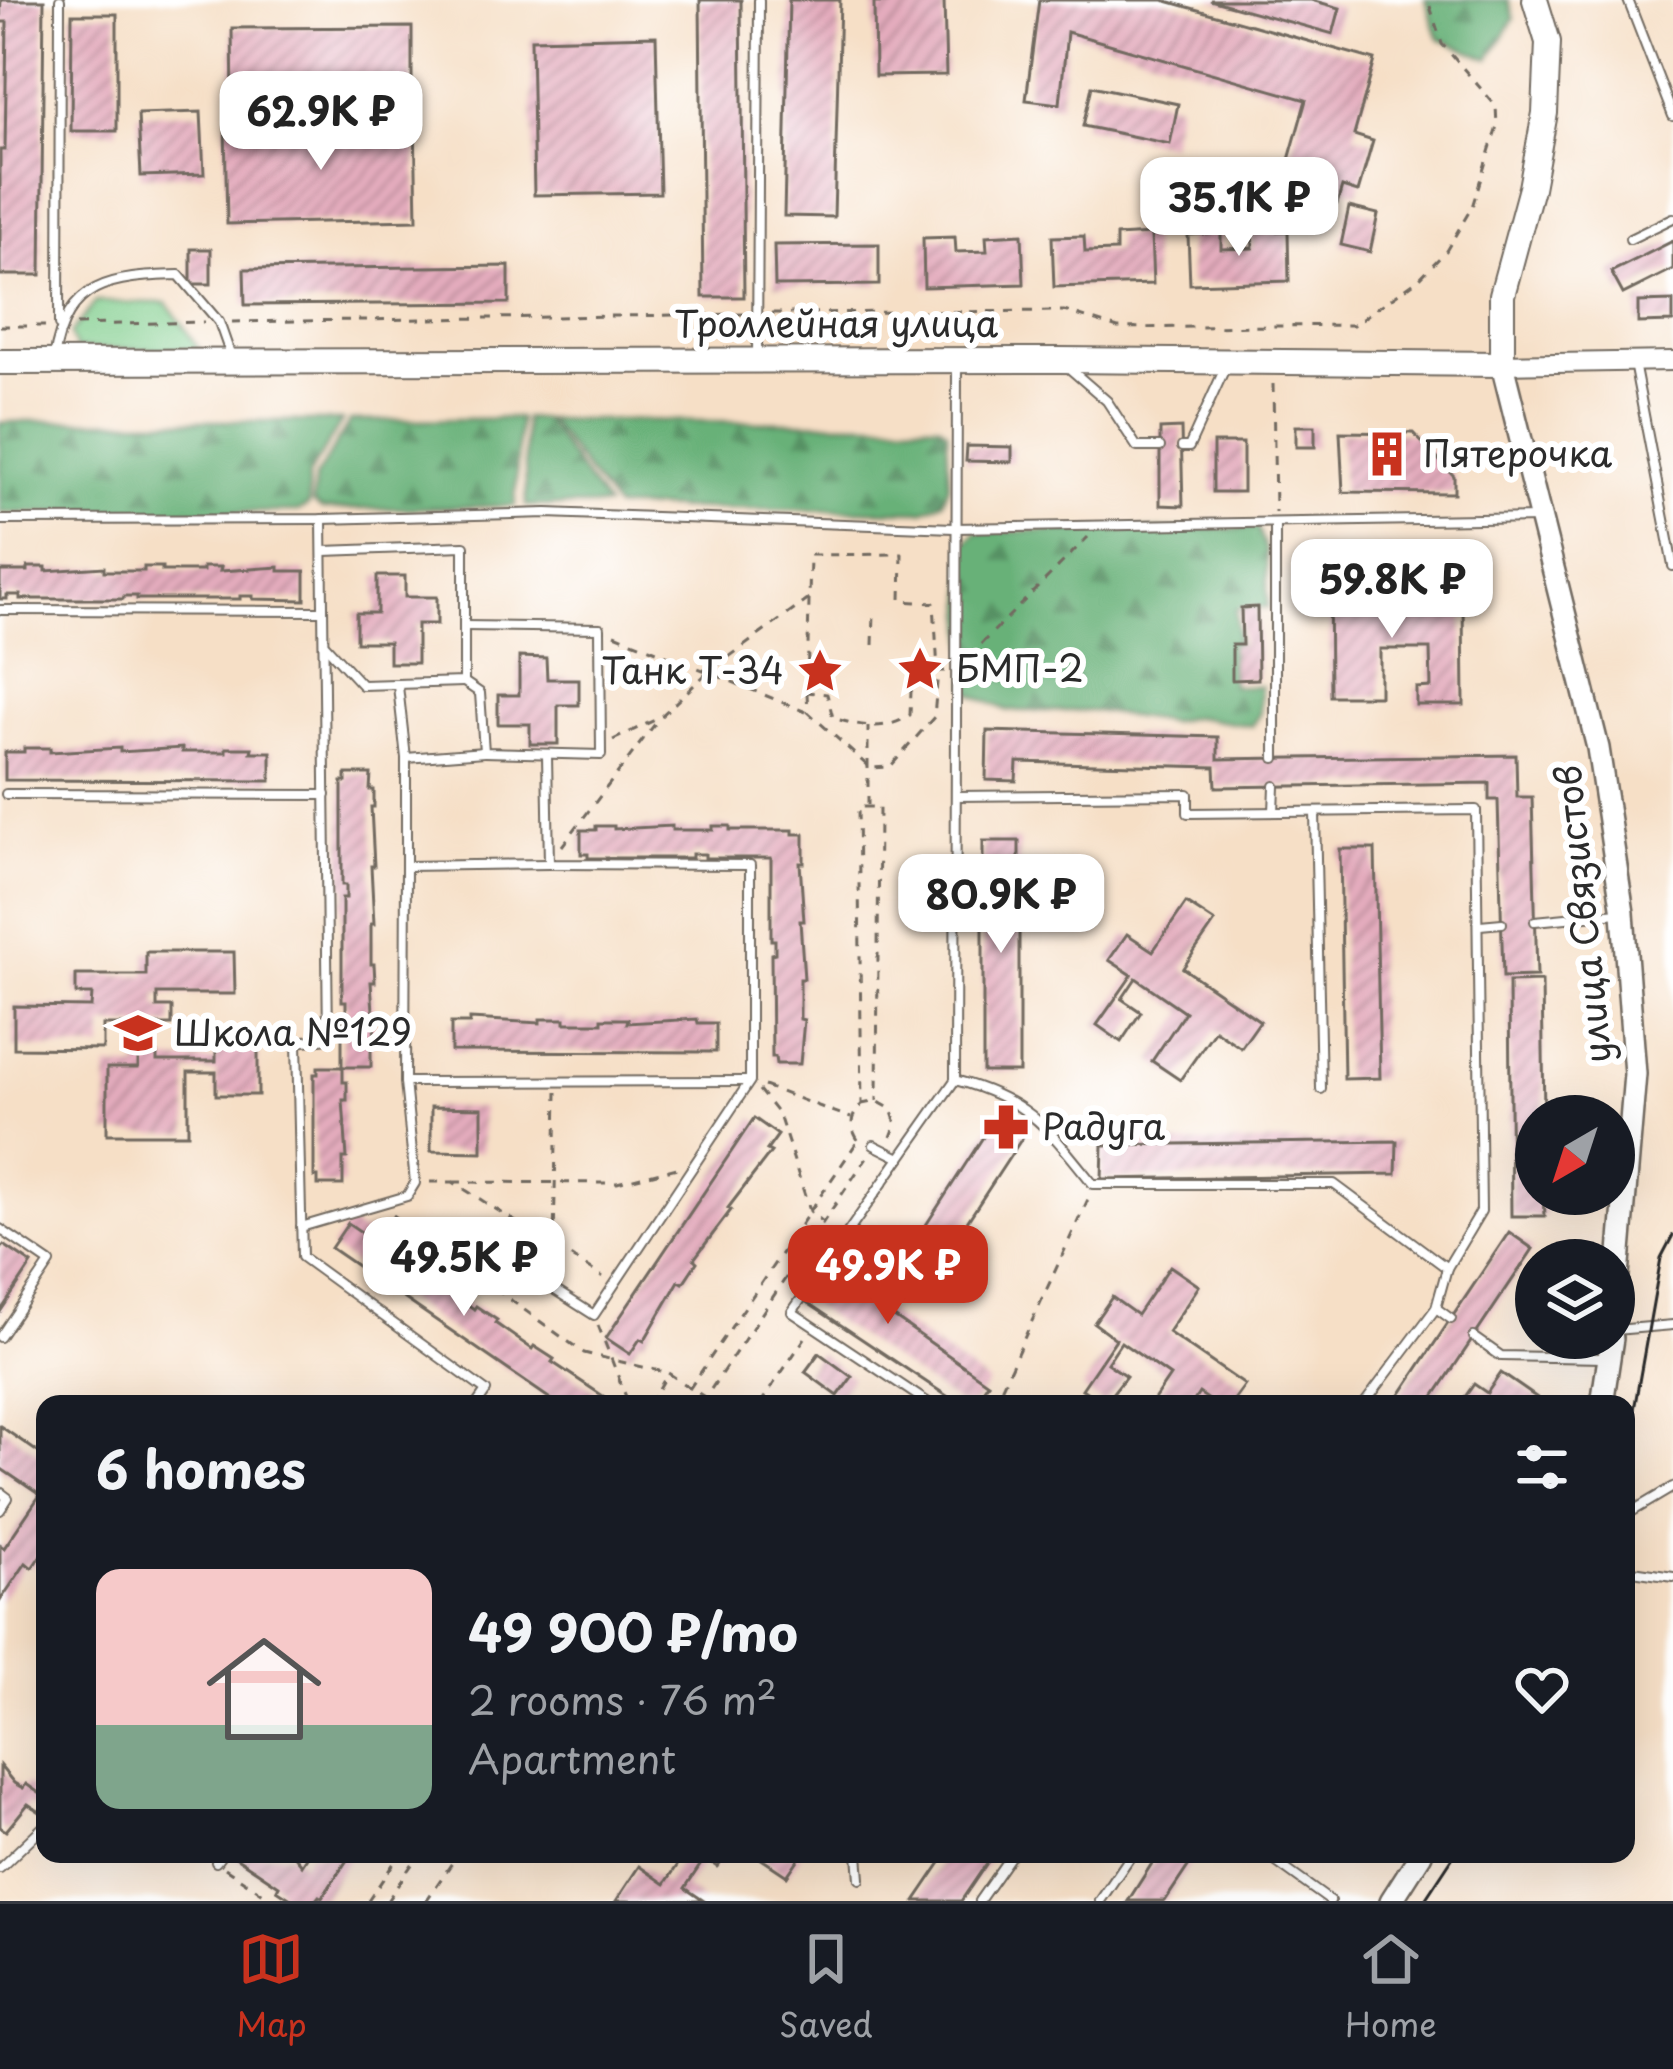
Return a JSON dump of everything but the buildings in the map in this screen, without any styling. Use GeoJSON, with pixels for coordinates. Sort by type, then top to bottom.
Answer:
{"type":"FeatureCollection","features":[{"type":"Feature","properties":{"kind":"main road"},"geometry":{"type":"LineString","coordinates":[[1502,364],[1502,295],[1531,188],[1545,113],[1548,43],[1535,0]]}},
{"type":"Feature","properties":{"kind":"main road","name":"Троллейная улица"},"geometry":{"type":"LineString","coordinates":[[0,362],[1502,364]]}},
{"type":"Feature","properties":{"kind":"main road","name":"улица Связистов"},"geometry":{"type":"LineString","coordinates":[[1502,364],[1598,748],[1623,913],[1635,1074],[1621,1239]]}},
{"type":"Feature","properties":{"kind":"main road","name":"улица Связистов"},"geometry":{"type":"LineString","coordinates":[[1604,1395],[1610,1359]]}},
{"type":"Feature","properties":{"kind":"main road"},"geometry":{"type":"LineString","coordinates":[[1391,1901],[1415,1863]]}},
{"type":"Feature","properties":{"kind":"street","name":"Троллейная улица"},"geometry":{"type":"LineString","coordinates":[[1502,364],[1673,361]]}},
{"type":"Feature","properties":{"kind":"lane"},"geometry":{"type":"LineString","coordinates":[[53,362],[59,326],[60,0]]}},
{"type":"Feature","properties":{"kind":"lane"},"geometry":{"type":"LineString","coordinates":[[757,361],[759,0]]}},
{"type":"Feature","properties":{"kind":"lane"},"geometry":{"type":"LineString","coordinates":[[1628,0],[1673,116]]}},
{"type":"Feature","properties":{"kind":"lane"},"geometry":{"type":"LineString","coordinates":[[1630,239],[1673,218]]}},
{"type":"Feature","properties":{"kind":"lane"},"geometry":{"type":"LineString","coordinates":[[59,326],[95,288],[116,277],[179,275],[219,322],[232,360]]}},
{"type":"Feature","properties":{"kind":"lane"},"geometry":{"type":"LineString","coordinates":[[1060,360],[1107,401],[1137,447],[1160,447]]}},
{"type":"Feature","properties":{"kind":"lane"},"geometry":{"type":"LineString","coordinates":[[916,1395],[792,1312],[955,1080],[957,361]]}},
{"type":"Feature","properties":{"kind":"lane"},"geometry":{"type":"LineString","coordinates":[[1182,447],[1189,447],[1228,362]]}},
{"type":"Feature","properties":{"kind":"lane"},"geometry":{"type":"LineString","coordinates":[[1634,362],[1668,504],[1673,566]]}},
{"type":"Feature","properties":{"kind":"lane"},"geometry":{"type":"LineString","coordinates":[[0,520],[547,513],[954,528],[1542,518]]}},
{"type":"Feature","properties":{"kind":"lane"},"geometry":{"type":"LineString","coordinates":[[322,519],[328,1038],[297,1042],[302,1256],[486,1391],[483,1395]]}},
{"type":"Feature","properties":{"kind":"lane"},"geometry":{"type":"LineString","coordinates":[[1275,523],[1275,758]]}},
{"type":"Feature","properties":{"kind":"lane"},"geometry":{"type":"LineString","coordinates":[[324,551],[464,546],[464,682]]}},
{"type":"Feature","properties":{"kind":"lane"},"geometry":{"type":"LineString","coordinates":[[0,610],[323,611]]}},
{"type":"Feature","properties":{"kind":"lane"},"geometry":{"type":"LineString","coordinates":[[406,758],[484,752],[601,755],[600,628],[464,626]]}},
{"type":"Feature","properties":{"kind":"lane"},"geometry":{"type":"LineString","coordinates":[[324,644],[362,685],[464,682],[480,693],[484,752]]}},
{"type":"Feature","properties":{"kind":"lane"},"geometry":{"type":"LineString","coordinates":[[301,1227],[406,1196],[415,1183],[405,1082],[406,758],[398,686]]}},
{"type":"Feature","properties":{"kind":"lane"},"geometry":{"type":"LineString","coordinates":[[547,754],[549,864]]}},
{"type":"Feature","properties":{"kind":"lane"},"geometry":{"type":"LineString","coordinates":[[1274,812],[1275,786]]}},
{"type":"Feature","properties":{"kind":"lane"},"geometry":{"type":"LineString","coordinates":[[6,794],[326,795]]}},
{"type":"Feature","properties":{"kind":"lane"},"geometry":{"type":"LineString","coordinates":[[956,796],[1188,794],[1188,813],[1476,810],[1481,1211],[1447,1268],[1436,1308],[1371,1395]]}},
{"type":"Feature","properties":{"kind":"lane"},"geometry":{"type":"LineString","coordinates":[[1315,812],[1321,1089]]}},
{"type":"Feature","properties":{"kind":"lane"},"geometry":{"type":"LineString","coordinates":[[406,866],[750,865],[750,1081],[594,1315],[518,1266]]}},
{"type":"Feature","properties":{"kind":"lane"},"geometry":{"type":"LineString","coordinates":[[1535,921],[1623,913]]}},
{"type":"Feature","properties":{"kind":"lane"},"geometry":{"type":"LineString","coordinates":[[1480,925],[1502,922]]}},
{"type":"Feature","properties":{"kind":"lane"},"geometry":{"type":"LineString","coordinates":[[955,1080],[992,1090],[1039,1118],[1093,1184],[1334,1184],[1447,1268]]}},
{"type":"Feature","properties":{"kind":"lane"},"geometry":{"type":"LineString","coordinates":[[405,1082],[750,1081]]}},
{"type":"Feature","properties":{"kind":"lane"},"geometry":{"type":"LineString","coordinates":[[874,1145],[900,1158]]}},
{"type":"Feature","properties":{"kind":"lane"},"geometry":{"type":"LineString","coordinates":[[0,1229],[50,1263],[0,1337]]}},
{"type":"Feature","properties":{"kind":"lane"},"geometry":{"type":"LineString","coordinates":[[1436,1308],[1451,1319]]}},
{"type":"Feature","properties":{"kind":"lane"},"geometry":{"type":"LineString","coordinates":[[1635,1333],[1673,1325]]}},
{"type":"Feature","properties":{"kind":"lane"},"geometry":{"type":"LineString","coordinates":[[1474,1336],[1501,1356],[1515,1354]]}},
{"type":"Feature","properties":{"kind":"lane"},"geometry":{"type":"LineString","coordinates":[[1635,1510],[1673,1487]]}},
{"type":"Feature","properties":{"kind":"lane"},"geometry":{"type":"LineString","coordinates":[[0,1492],[8,1498],[0,1510]]}},
{"type":"Feature","properties":{"kind":"lane"},"geometry":{"type":"LineString","coordinates":[[1635,1571],[1673,1577]]}},
{"type":"Feature","properties":{"kind":"lane"},"geometry":{"type":"LineString","coordinates":[[0,1868],[36,1834]]}},
{"type":"Feature","properties":{"kind":"lane"},"geometry":{"type":"LineString","coordinates":[[859,1863],[860,1879]]}},
{"type":"Feature","properties":{"kind":"lane"},"geometry":{"type":"LineString","coordinates":[[979,1901],[1006,1863]]}},
{"type":"Feature","properties":{"kind":"lane"},"geometry":{"type":"LineString","coordinates":[[1100,1901],[1126,1863]]}},
{"type":"Feature","properties":{"kind":"lane"},"geometry":{"type":"LineString","coordinates":[[1277,1863],[1330,1901]]}},
{"type":"Feature","properties":{"kind":"path"},"geometry":{"type":"LineString","coordinates":[[0,326],[1064,311],[1118,328],[1353,325],[1419,279],[1446,251],[1472,207],[1497,126],[1496,106],[1442,44],[1428,0]]}},
{"type":"Feature","properties":{"kind":"path"},"geometry":{"type":"LineString","coordinates":[[1273,362],[1275,523]]}},
{"type":"Feature","properties":{"kind":"path"},"geometry":{"type":"LineString","coordinates":[[902,554],[901,601],[934,603],[938,671],[911,691],[910,715],[898,723],[868,726],[833,718],[827,694],[807,692],[810,555],[902,554]]}},
{"type":"Feature","properties":{"kind":"path"},"geometry":{"type":"LineString","coordinates":[[549,864],[659,718],[708,672],[809,598]]}},
{"type":"Feature","properties":{"kind":"path"},"geometry":{"type":"LineString","coordinates":[[873,645],[874,614]]}},
{"type":"Feature","properties":{"kind":"path"},"geometry":{"type":"LineString","coordinates":[[600,628],[808,712]]}},
{"type":"Feature","properties":{"kind":"path"},"geometry":{"type":"LineString","coordinates":[[601,746],[659,718]]}},
{"type":"Feature","properties":{"kind":"path"},"geometry":{"type":"LineString","coordinates":[[868,726],[868,807]]}},
{"type":"Feature","properties":{"kind":"path"},"geometry":{"type":"LineString","coordinates":[[874,1145],[858,1140],[851,1128],[862,1104],[858,807],[879,807],[877,1101]]}},
{"type":"Feature","properties":{"kind":"path"},"geometry":{"type":"LineString","coordinates":[[750,1081],[852,1119]]}},
{"type":"Feature","properties":{"kind":"path"},"geometry":{"type":"LineString","coordinates":[[750,1081],[779,1115],[809,1211],[823,1222]]}},
{"type":"Feature","properties":{"kind":"path"},"geometry":{"type":"LineString","coordinates":[[554,1246],[557,1082]]}},
{"type":"Feature","properties":{"kind":"path"},"geometry":{"type":"LineString","coordinates":[[708,1395],[874,1145],[890,1139],[896,1124],[891,1109],[877,1101],[862,1104]]}},
{"type":"Feature","properties":{"kind":"path"},"geometry":{"type":"LineString","coordinates":[[685,1395],[858,1140]]}},
{"type":"Feature","properties":{"kind":"path"},"geometry":{"type":"LineString","coordinates":[[415,1183],[616,1183],[695,1163]]}},
{"type":"Feature","properties":{"kind":"path"},"geometry":{"type":"LineString","coordinates":[[834,1175],[848,1184]]}},
{"type":"Feature","properties":{"kind":"path"},"geometry":{"type":"LineString","coordinates":[[453,1182],[614,1284]]}},
{"type":"Feature","properties":{"kind":"path"},"geometry":{"type":"LineString","coordinates":[[998,1395],[1082,1220],[1093,1184]]}},
{"type":"Feature","properties":{"kind":"path"},"geometry":{"type":"LineString","coordinates":[[378,1204],[584,1353],[668,1372],[702,1395]]}},
{"type":"Feature","properties":{"kind":"path"},"geometry":{"type":"LineString","coordinates":[[594,1315],[624,1395]]}},
{"type":"Feature","properties":{"kind":"path"},"geometry":{"type":"LineString","coordinates":[[766,1395],[812,1327]]}},
{"type":"Feature","properties":{"kind":"path"},"geometry":{"type":"LineString","coordinates":[[654,1395],[668,1372]]}},
{"type":"Feature","properties":{"kind":"path"},"geometry":{"type":"LineString","coordinates":[[225,1863],[274,1901]]}},
{"type":"Feature","properties":{"kind":"path"},"geometry":{"type":"LineString","coordinates":[[368,1901],[394,1863]]}},
{"type":"Feature","properties":{"kind":"path"},"geometry":{"type":"LineString","coordinates":[[387,1901],[413,1863]]}},
{"type":"Feature","properties":{"kind":"path"},"geometry":{"type":"LineString","coordinates":[[426,1901],[452,1863]]}},
{"type":"Feature","properties":{"kind":"green space"},"geometry":{"type":"Polygon","coordinates":[[[1425,0],[1508,0],[1514,19],[1489,59],[1439,39],[1425,0]]]}},
{"type":"Feature","properties":{"kind":"green space"},"geometry":{"type":"Polygon","coordinates":[[[96,302],[167,303],[199,349],[76,349],[70,334],[96,302]]]}},
{"type":"Feature","properties":{"kind":"green space"},"geometry":{"type":"Polygon","coordinates":[[[519,418],[515,506],[322,510],[313,503],[315,478],[350,421],[519,418]]]}},
{"type":"Feature","properties":{"kind":"green space"},"geometry":{"type":"Polygon","coordinates":[[[524,418],[543,419],[606,506],[526,506],[524,418]]]}},
{"type":"Feature","properties":{"kind":"green space"},"geometry":{"type":"Polygon","coordinates":[[[547,419],[939,424],[947,430],[949,484],[943,501],[923,511],[615,508],[547,419]]]}},
{"type":"Feature","properties":{"kind":"green space"},"geometry":{"type":"Polygon","coordinates":[[[342,421],[308,476],[309,505],[298,512],[0,513],[0,423],[342,421]]]}},
{"type":"Feature","properties":{"kind":"green space"},"geometry":{"type":"Polygon","coordinates":[[[1257,528],[1266,550],[1268,607],[1236,609],[1238,652],[1230,654],[1232,686],[1261,686],[1260,714],[1251,726],[1194,717],[1168,722],[1095,711],[1008,711],[972,694],[967,686],[963,546],[976,532],[1257,528]]]}},
{"type":"Feature","properties":{"kind":"tram line"},"geometry":{"type":"LineString","coordinates":[[1635,1404],[1661,1258],[1673,1235]]}},
{"type":"Feature","properties":{"kind":"tram line"},"geometry":{"type":"LineString","coordinates":[[1424,1901],[1449,1863]]}},
{"type":"Feature","properties":{"kind":"place","name":"Пятерочка"},"geometry":{"type":"Point","coordinates":[1387,454]}},
{"type":"Feature","properties":{"kind":"place","name":"БМП-2"},"geometry":{"type":"Point","coordinates":[920,669]}},
{"type":"Feature","properties":{"kind":"place","name":"Танк Т-34"},"geometry":{"type":"Point","coordinates":[820,671]}},
{"type":"Feature","properties":{"kind":"place","name":"Школа №129"},"geometry":{"type":"Point","coordinates":[138,1033]}},
{"type":"Feature","properties":{"kind":"place","name":"Радуга"},"geometry":{"type":"Point","coordinates":[1006,1127]}}]}
